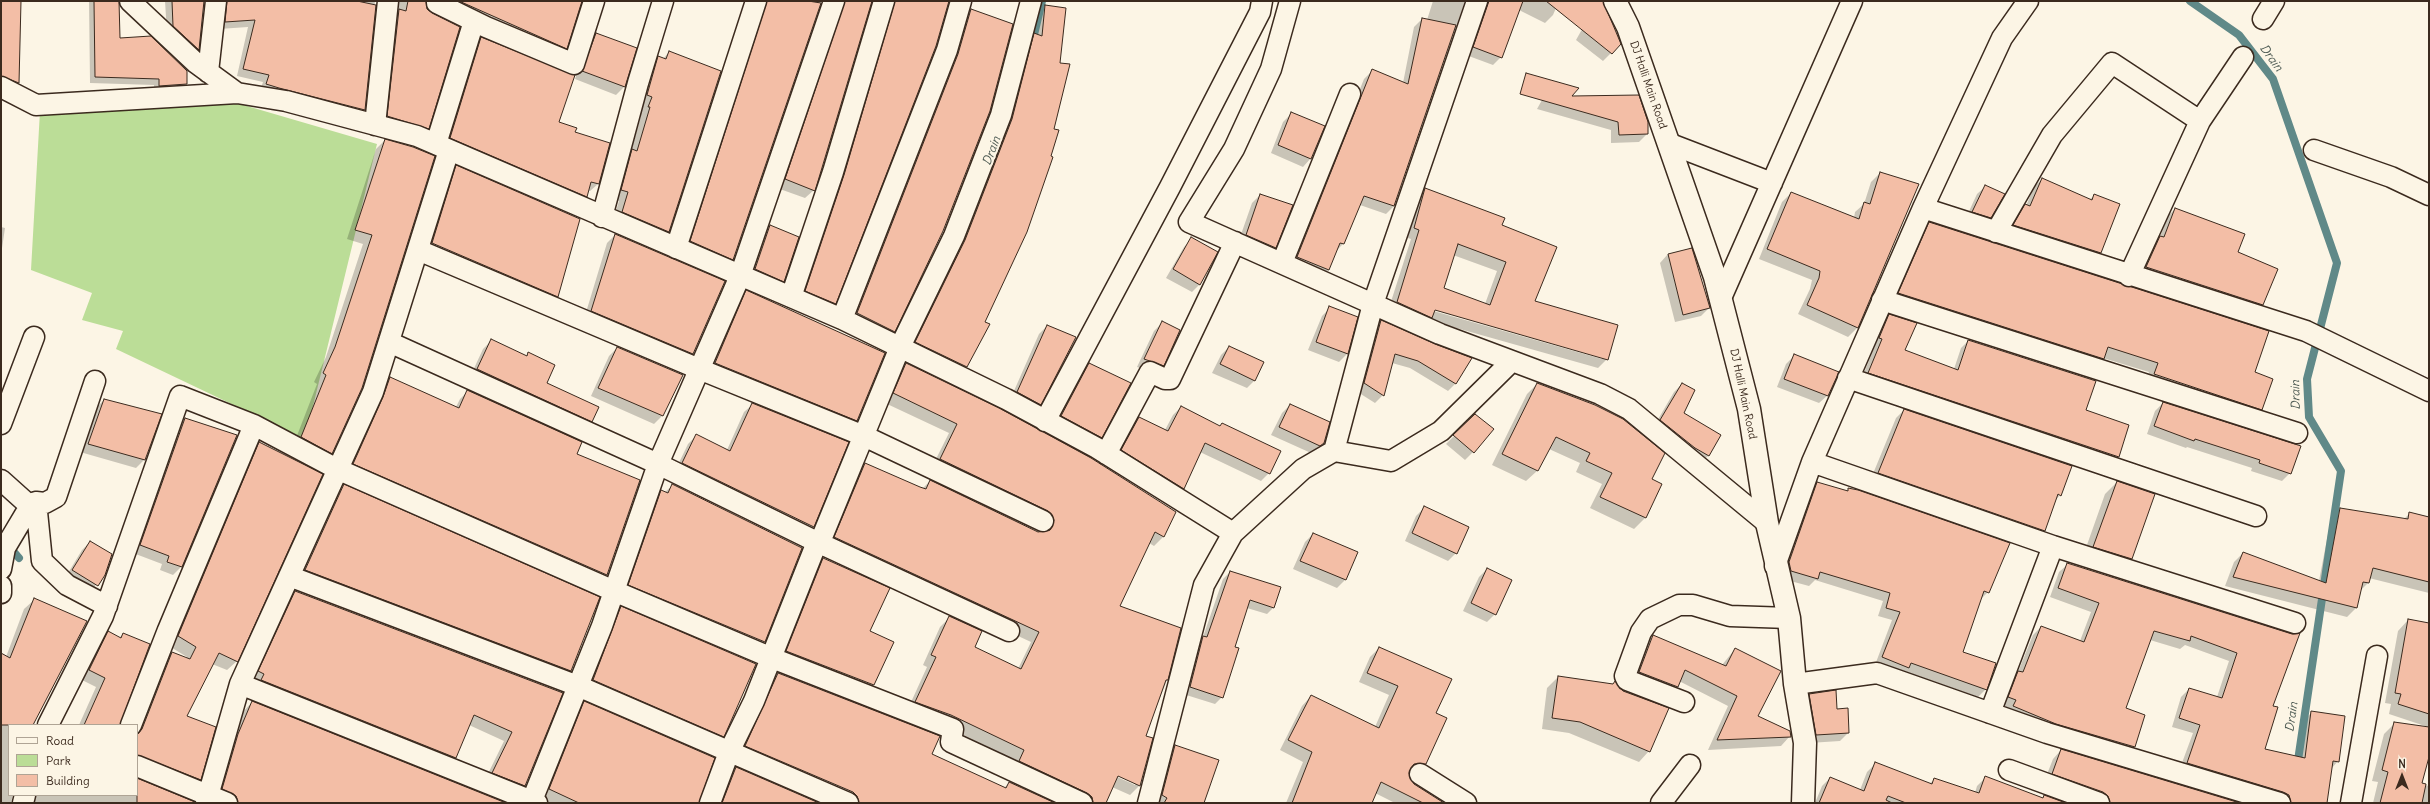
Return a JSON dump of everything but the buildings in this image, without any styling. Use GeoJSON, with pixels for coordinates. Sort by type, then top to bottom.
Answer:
{"type":"FeatureCollection","features":[{"type":"Feature","properties":{"kind":"street"},"geometry":{"type":"LineString","coordinates":[[130,1],[196,63],[237,93]]}},
{"type":"Feature","properties":{"kind":"street"},"geometry":{"type":"LineString","coordinates":[[208,72],[216,1]]}},
{"type":"Feature","properties":{"kind":"street"},"geometry":{"type":"LineString","coordinates":[[375,125],[388,1]]}},
{"type":"Feature","properties":{"kind":"street"},"geometry":{"type":"LineString","coordinates":[[437,1],[437,3],[474,21],[574,64],[594,1]]}},
{"type":"Feature","properties":{"kind":"street"},"geometry":{"type":"LineString","coordinates":[[602,217],[638,83],[663,1]]}},
{"type":"Feature","properties":{"kind":"street"},"geometry":{"type":"LineString","coordinates":[[676,248],[756,1]]}},
{"type":"Feature","properties":{"kind":"street"},"geometry":{"type":"LineString","coordinates":[[240,684],[534,802],[614,590],[658,464],[740,276],[834,1]]}},
{"type":"Feature","properties":{"kind":"street"},"geometry":{"type":"LineString","coordinates":[[791,297],[833,172],[884,1]]}},
{"type":"Feature","properties":{"kind":"street"},"geometry":{"type":"LineString","coordinates":[[842,319],[947,50],[961,1]]}},
{"type":"Feature","properties":{"kind":"street"},"geometry":{"type":"LineString","coordinates":[[710,803],[729,752],[754,701],[817,542],[820,542],[900,347],[954,236],[1001,115],[1031,1]]}},
{"type":"Feature","properties":{"kind":"street"},"geometry":{"type":"LineString","coordinates":[[1045,421],[1260,12],[1262,1]]}},
{"type":"Feature","properties":{"kind":"street"},"geometry":{"type":"LineString","coordinates":[[1290,1],[1271,69],[1234,149],[1189,222],[1440,334],[1600,394],[1629,409],[1767,524]]}},
{"type":"Feature","properties":{"kind":"street"},"geometry":{"type":"LineString","coordinates":[[1334,451],[1373,304],[1477,1]]}},
{"type":"Feature","properties":{"kind":"street"},"geometry":{"type":"LineString","coordinates":[[1721,298],[1852,1]]}},
{"type":"Feature","properties":{"kind":"street"},"geometry":{"type":"LineString","coordinates":[[1775,566],[1812,462],[1923,208],[2002,38],[2028,1]]}},
{"type":"Feature","properties":{"kind":"street"},"geometry":{"type":"LineString","coordinates":[[2263,19],[2274,1]]}},
{"type":"Feature","properties":{"kind":"street","name":"DJ Halli Main Road"},"geometry":{"type":"LineString","coordinates":[[1618,2],[1628,27],[1721,298],[1749,408],[1767,524],[1775,566],[1789,618],[1795,684],[1805,743],[1803,803]]}},
{"type":"Feature","properties":{"kind":"street"},"geometry":{"type":"LineString","coordinates":[[138,766],[214,800],[240,684],[373,392],[418,250],[474,21]]}},
{"type":"Feature","properties":{"kind":"street"},"geometry":{"type":"LineString","coordinates":[[2130,276],[2200,121],[2243,57]]}},
{"type":"Feature","properties":{"kind":"street"},"geometry":{"type":"LineString","coordinates":[[1996,232],[2052,135],[2112,63],[2200,121]]}},
{"type":"Feature","properties":{"kind":"street"},"geometry":{"type":"LineString","coordinates":[[1,87],[36,105],[237,93],[286,101],[417,136],[602,217],[842,319],[900,347],[1106,454],[1233,534]]}},
{"type":"Feature","properties":{"kind":"street"},"geometry":{"type":"LineString","coordinates":[[1282,263],[1350,94]]}},
{"type":"Feature","properties":{"kind":"street"},"geometry":{"type":"LineString","coordinates":[[1668,143],[1772,183]]}},
{"type":"Feature","properties":{"kind":"street"},"geometry":{"type":"LineString","coordinates":[[2314,150],[2391,176],[2429,195]]}},
{"type":"Feature","properties":{"kind":"street"},"geometry":{"type":"LineString","coordinates":[[1923,208],[2130,276],[2306,331],[2429,391]]}},
{"type":"Feature","properties":{"kind":"street"},"geometry":{"type":"LineString","coordinates":[[1106,454],[1150,372],[1165,379],[1170,378],[1236,242]]}},
{"type":"Feature","properties":{"kind":"street"},"geometry":{"type":"LineString","coordinates":[[418,250],[699,369],[864,436],[1043,521]]}},
{"type":"Feature","properties":{"kind":"street"},"geometry":{"type":"LineString","coordinates":[[1882,300],[2297,433]]}},
{"type":"Feature","properties":{"kind":"street"},"geometry":{"type":"LineString","coordinates":[[1,424],[34,337]]}},
{"type":"Feature","properties":{"kind":"street"},"geometry":{"type":"LineString","coordinates":[[389,342],[658,464],[817,542],[1009,631]]}},
{"type":"Feature","properties":{"kind":"street"},"geometry":{"type":"LineString","coordinates":[[1148,803],[1204,585],[1233,534],[1303,468],[1334,451],[1391,461],[1441,431],[1512,362]]}},
{"type":"Feature","properties":{"kind":"street"},"geometry":{"type":"LineString","coordinates":[[1848,378],[2256,516]]}},
{"type":"Feature","properties":{"kind":"street"},"geometry":{"type":"LineString","coordinates":[[1,480],[33,504],[45,503],[56,497],[95,381]]}},
{"type":"Feature","properties":{"kind":"street"},"geometry":{"type":"LineString","coordinates":[[48,724],[107,606],[180,396],[254,425],[337,469],[614,590],[772,658],[953,729],[951,742],[1082,803]]}},
{"type":"Feature","properties":{"kind":"street"},"geometry":{"type":"LineString","coordinates":[[131,724],[168,630],[254,425]]}},
{"type":"Feature","properties":{"kind":"street"},"geometry":{"type":"LineString","coordinates":[[1812,462],[2053,546],[2295,623]]}},
{"type":"Feature","properties":{"kind":"street"},"geometry":{"type":"LineString","coordinates":[[1,569],[4,548],[33,504]]}},
{"type":"Feature","properties":{"kind":"street"},"geometry":{"type":"LineString","coordinates":[[33,504],[42,561],[67,585],[107,606]]}},
{"type":"Feature","properties":{"kind":"street"},"geometry":{"type":"LineString","coordinates":[[1990,713],[2053,546]]}},
{"type":"Feature","properties":{"kind":"street"},"geometry":{"type":"LineString","coordinates":[[289,576],[578,686],[848,803]]}},
{"type":"Feature","properties":{"kind":"street"},"geometry":{"type":"LineString","coordinates":[[1,586],[1,593]]}},
{"type":"Feature","properties":{"kind":"street"},"geometry":{"type":"LineString","coordinates":[[1684,702],[1627,680],[1625,676],[1641,632],[1650,619],[1679,605],[1693,605],[1730,616],[1789,618]]}},
{"type":"Feature","properties":{"kind":"street"},"geometry":{"type":"LineString","coordinates":[[2351,803],[2377,656]]}},
{"type":"Feature","properties":{"kind":"street"},"geometry":{"type":"LineString","coordinates":[[1795,684],[1877,673],[2047,733],[2280,803]]}},
{"type":"Feature","properties":{"kind":"street"},"geometry":{"type":"LineString","coordinates":[[1661,803],[1690,765]]}},
{"type":"Feature","properties":{"kind":"street"},"geometry":{"type":"LineString","coordinates":[[2009,770],[2099,803]]}},
{"type":"Feature","properties":{"kind":"street"},"geometry":{"type":"LineString","coordinates":[[1420,774],[1466,803]]}},
{"type":"Feature","properties":{"kind":"green space"},"geometry":{"type":"Polygon","coordinates":[[[223,99],[377,144],[305,439],[116,349],[123,331],[82,320],[92,293],[31,270],[40,111],[223,99]]]}},
{"type":"Feature","properties":{"kind":"waterway","name":"Drain"},"geometry":{"type":"LineString","coordinates":[[1032,43],[1042,1]]}},
{"type":"Feature","properties":{"kind":"waterway","name":"Drain"},"geometry":{"type":"LineString","coordinates":[[2190,1],[2239,35],[2273,79],[2337,263],[2307,379],[2309,417],[2341,471],[2297,767]]}},
{"type":"Feature","properties":{"kind":"waterway"},"geometry":{"type":"LineString","coordinates":[[8,545],[19,558]]}}]}
